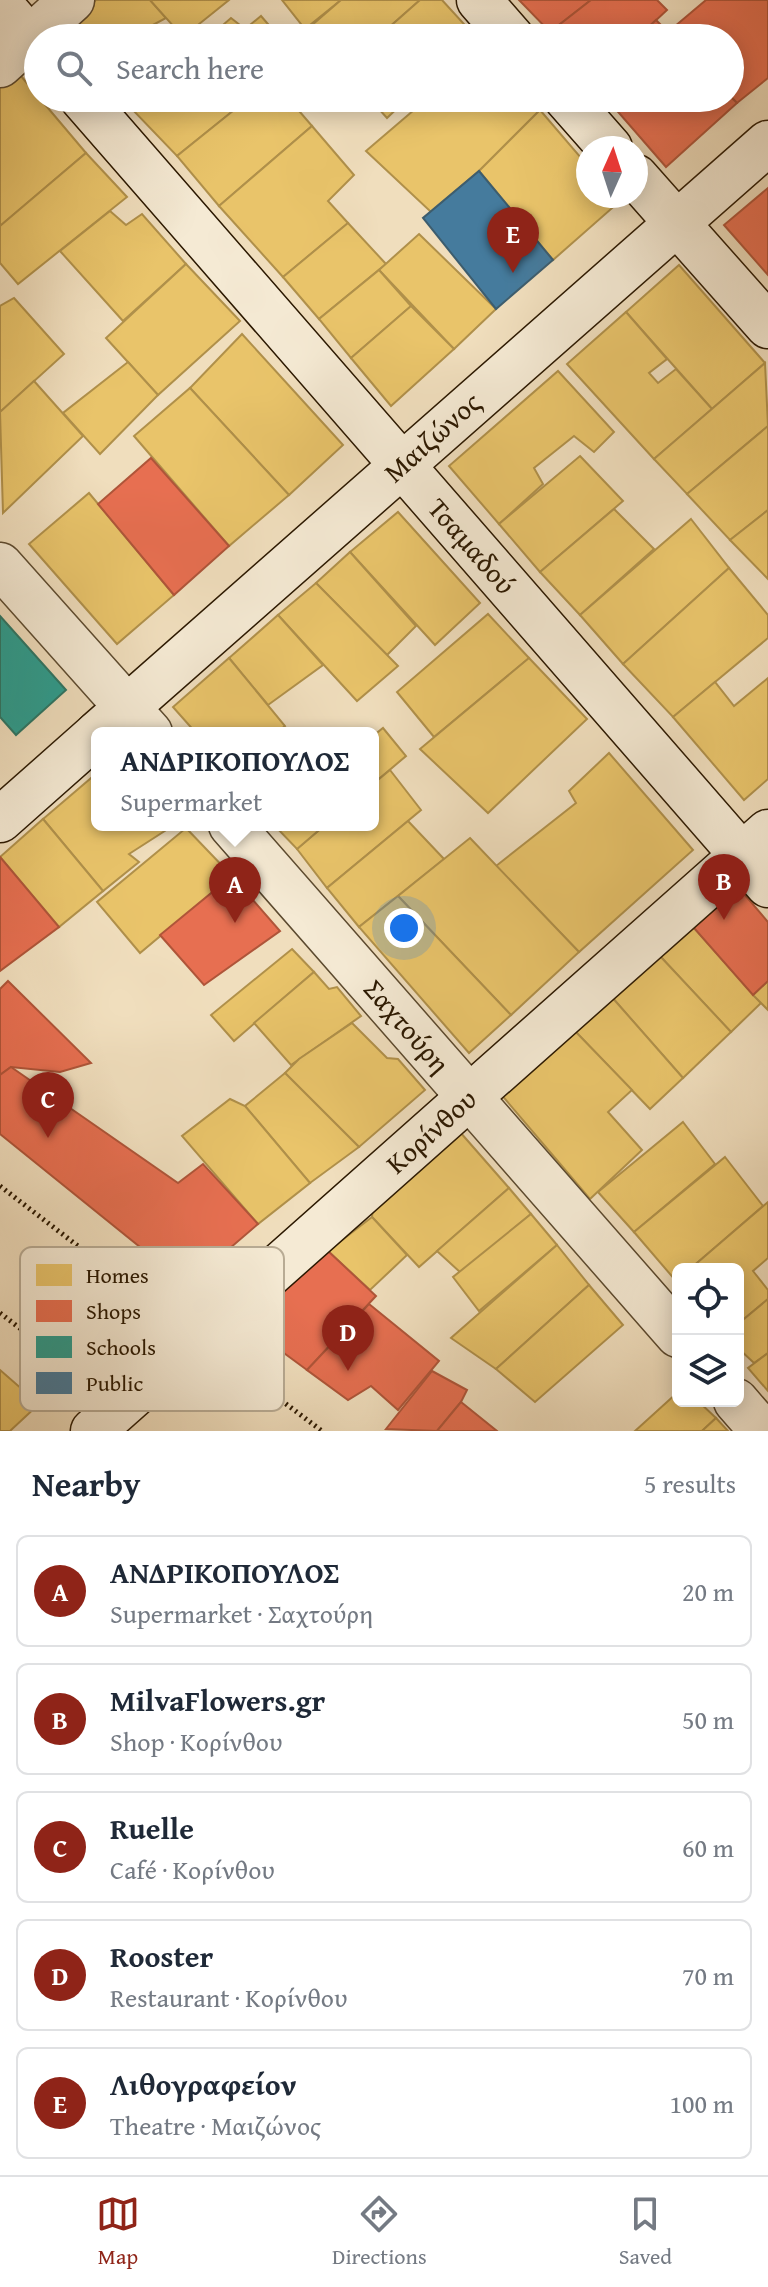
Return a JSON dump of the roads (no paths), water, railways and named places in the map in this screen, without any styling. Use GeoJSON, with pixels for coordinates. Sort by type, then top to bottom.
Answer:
{"type":"FeatureCollection","features":[{"type":"Feature","properties":{"kind":"street"},"geometry":{"type":"LineString","coordinates":[[48,24],[72,0]]}},
{"type":"Feature","properties":{"kind":"street"},"geometry":{"type":"LineString","coordinates":[[479,0],[500,24]]}},
{"type":"Feature","properties":{"kind":"street"},"geometry":{"type":"LineString","coordinates":[[0,4],[23,50]]}},
{"type":"Feature","properties":{"kind":"street","name":"Τσαμαδού"},"geometry":{"type":"LineString","coordinates":[[94,112],[401,464],[759,857]]}},
{"type":"Feature","properties":{"kind":"street"},"geometry":{"type":"LineString","coordinates":[[578,112],[599,136]]}},
{"type":"Feature","properties":{"kind":"street","name":"Μαιζώνος"},"geometry":{"type":"LineString","coordinates":[[118,727],[401,464],[675,221],[768,143]]}},
{"type":"Feature","properties":{"kind":"street"},"geometry":{"type":"LineString","coordinates":[[648,191],[768,326]]}},
{"type":"Feature","properties":{"kind":"street"},"geometry":{"type":"LineString","coordinates":[[0,565],[118,727]]}},
{"type":"Feature","properties":{"kind":"street","name":"Μαιζώνος"},"geometry":{"type":"LineString","coordinates":[[0,820],[91,748]]}},
{"type":"Feature","properties":{"kind":"street","name":"Σαχτούρη"},"geometry":{"type":"LineString","coordinates":[[236,831],[672,1328]]}},
{"type":"Feature","properties":{"kind":"street","name":"Κορίνθου"},"geometry":{"type":"LineString","coordinates":[[284,1262],[469,1097],[759,857]]}},
{"type":"Feature","properties":{"kind":"street"},"geometry":{"type":"LineString","coordinates":[[741,1407],[762,1431]]}},
{"type":"Feature","properties":{"kind":"place","name":"Λιθογραφείον"},"geometry":{"type":"Point","coordinates":[513,273]}},
{"type":"Feature","properties":{"kind":"place","name":"MilvaFlowers.gr"},"geometry":{"type":"Point","coordinates":[724,920]}},
{"type":"Feature","properties":{"kind":"place","name":"ΑΝΔΡΙΚΟΠΟΥΛΟΣ"},"geometry":{"type":"Point","coordinates":[235,923]}},
{"type":"Feature","properties":{"kind":"place","name":"Ruelle"},"geometry":{"type":"Point","coordinates":[48,1138]}},
{"type":"Feature","properties":{"kind":"place","name":"Rooster"},"geometry":{"type":"Point","coordinates":[348,1371]}}]}
